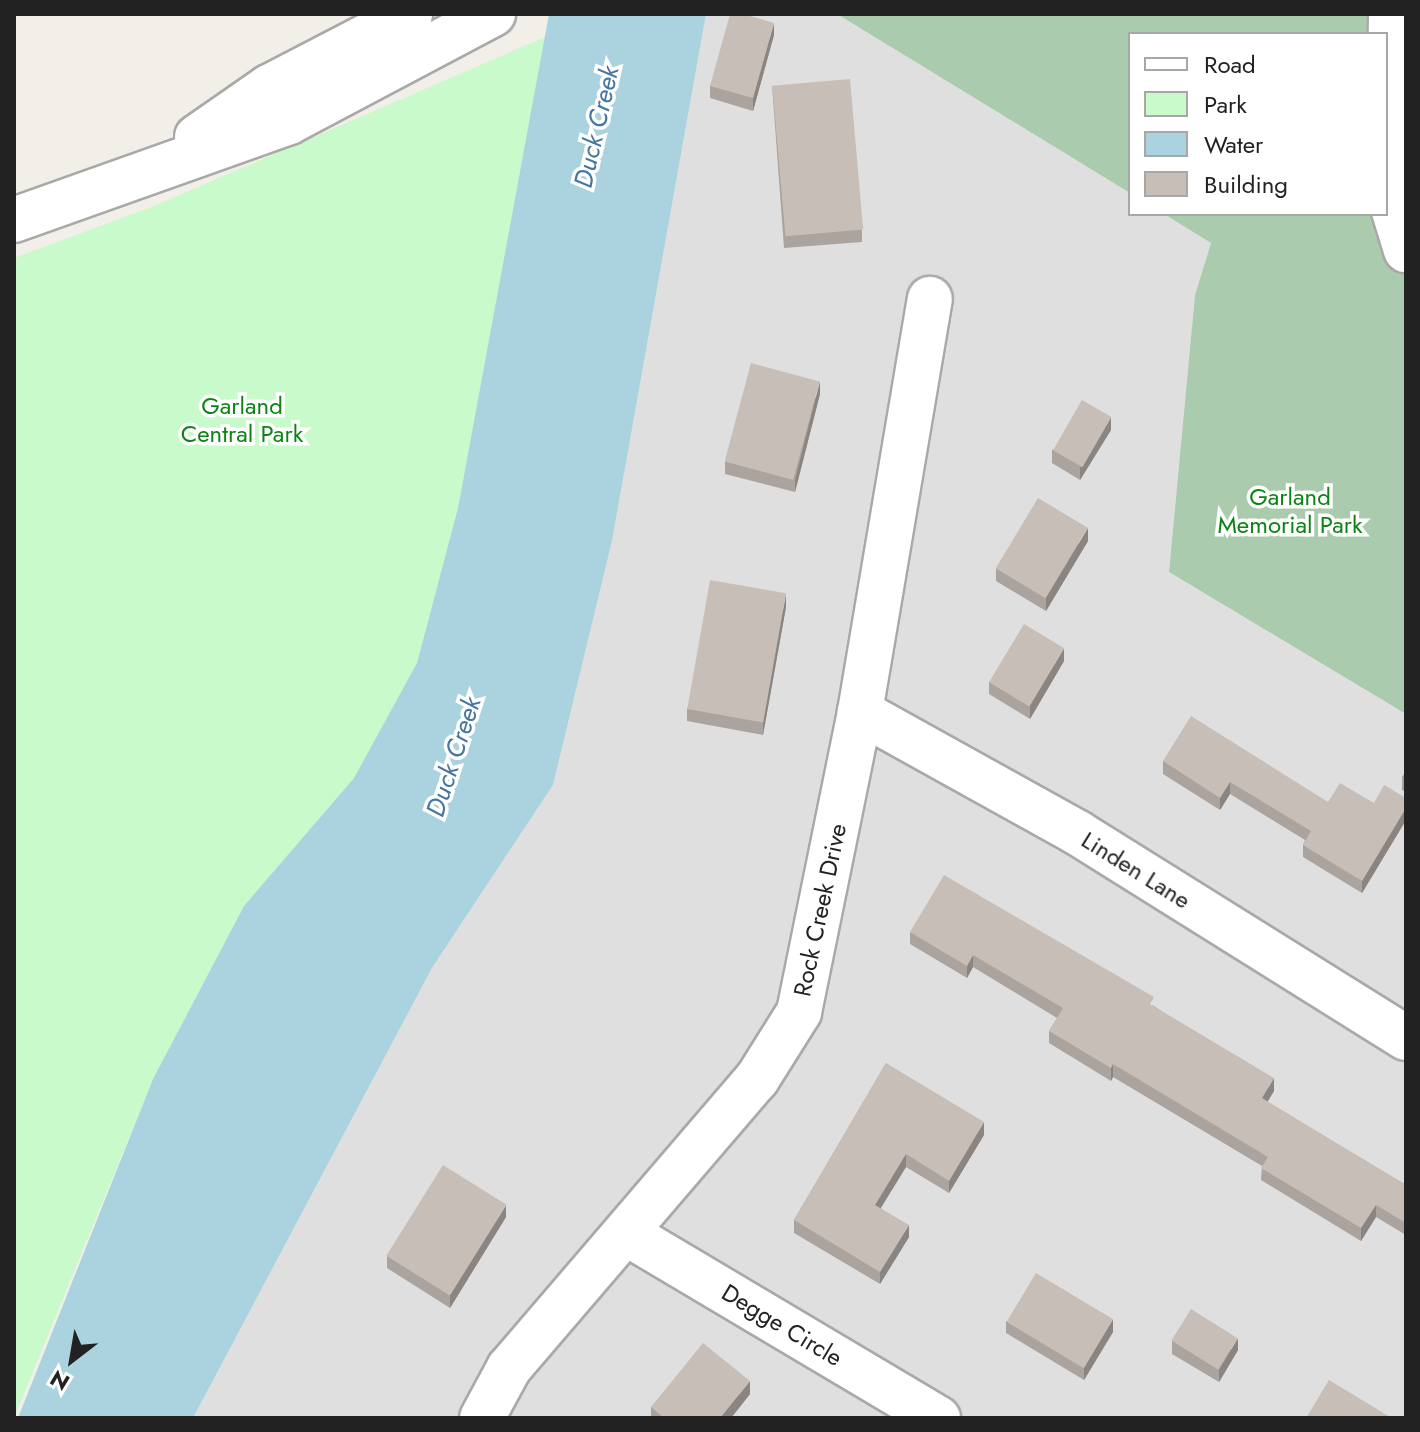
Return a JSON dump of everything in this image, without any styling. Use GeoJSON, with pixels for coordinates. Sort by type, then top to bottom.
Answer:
{"type":"FeatureCollection","features":[{"type":"Feature","properties":{"kind":"street"},"geometry":{"type":"LineString","coordinates":[[14,220],[152,168],[289,122],[409,29],[493,14]]}},
{"type":"Feature","properties":{"kind":"street"},"geometry":{"type":"LineString","coordinates":[[1391,14],[1389,149],[1394,211],[1406,250]]}},
{"type":"Feature","properties":{"kind":"street","name":"Rock Creek Drive"},"geometry":{"type":"LineString","coordinates":[[482,1418],[509,1368],[757,1079],[799,1012],[860,712],[930,299]]}},
{"type":"Feature","properties":{"kind":"street","name":"Linden Lane"},"geometry":{"type":"LineString","coordinates":[[860,712],[1078,833],[1406,1038]]}},
{"type":"Feature","properties":{"kind":"street","name":"Degge Circle"},"geometry":{"type":"LineString","coordinates":[[626,1233],[938,1418]]}},
{"type":"Feature","properties":{"kind":"shaded area"},"geometry":{"type":"Polygon","coordinates":[[[706,14],[837,14],[1128,192],[1128,216],[1167,216],[1211,243],[1195,295],[1169,572],[1406,714],[1406,1418],[193,1418],[432,968],[553,785],[612,541],[706,14]]]}},
{"type":"Feature","properties":{"kind":"green space","name":"Garland Memorial Park"},"geometry":{"type":"Polygon","coordinates":[[[837,14],[1406,14],[1406,714],[1169,572],[1195,295],[1211,243],[1167,216],[1388,216],[1388,32],[1128,32],[1128,192],[837,14]]]}},
{"type":"Feature","properties":{"kind":"green space","name":"Garland Central Park"},"geometry":{"type":"Polygon","coordinates":[[[545,37],[458,508],[417,663],[354,778],[244,906],[153,1079],[14,1418],[14,258],[154,206],[545,37]]]}},
{"type":"Feature","properties":{"kind":"water","name":"Duck Creek"},"geometry":{"type":"Polygon","coordinates":[[[549,14],[706,14],[612,541],[553,785],[432,968],[193,1418],[18,1418],[153,1079],[244,906],[354,778],[417,663],[458,508],[549,14]]]}},
{"type":"Feature","properties":{"kind":"building"},"geometry":{"type":"Polygon","coordinates":[[[730,14],[743,14],[774,23],[753,98],[710,86],[730,14]]]}},
{"type":"Feature","properties":{"kind":"building"},"geometry":{"type":"Polygon","coordinates":[[[850,79],[863,229],[785,236],[772,86],[850,79]]]}},
{"type":"Feature","properties":{"kind":"building"},"geometry":{"type":"Polygon","coordinates":[[[751,363],[820,381],[793,480],[725,462],[751,363]]]}},
{"type":"Feature","properties":{"kind":"building"},"geometry":{"type":"Polygon","coordinates":[[[1082,400],[1111,417],[1082,467],[1053,450],[1082,400]]]}},
{"type":"Feature","properties":{"kind":"building"},"geometry":{"type":"Polygon","coordinates":[[[1038,498],[1088,528],[1045,598],[996,568],[1038,498]]]}},
{"type":"Feature","properties":{"kind":"building"},"geometry":{"type":"Polygon","coordinates":[[[710,580],[786,593],[763,722],[687,709],[710,580]]]}},
{"type":"Feature","properties":{"kind":"building"},"geometry":{"type":"Polygon","coordinates":[[[1024,624],[1064,648],[1029,706],[989,682],[1024,624]]]}},
{"type":"Feature","properties":{"kind":"building"},"geometry":{"type":"Polygon","coordinates":[[[1191,716],[1328,802],[1340,783],[1374,803],[1384,785],[1406,798],[1406,808],[1362,881],[1303,845],[1311,831],[1230,782],[1220,798],[1163,761],[1191,716]]]}},
{"type":"Feature","properties":{"kind":"building"},"geometry":{"type":"Polygon","coordinates":[[[944,875],[1154,997],[1150,1004],[1274,1078],[1262,1098],[1406,1185],[1406,1223],[1376,1205],[1361,1228],[1261,1168],[1268,1157],[1113,1064],[1111,1068],[1049,1031],[1063,1008],[973,955],[967,966],[910,932],[944,875]]]}},
{"type":"Feature","properties":{"kind":"building"},"geometry":{"type":"Polygon","coordinates":[[[886,1063],[984,1122],[949,1181],[906,1154],[875,1205],[909,1225],[880,1272],[794,1220],[886,1063]]]}},
{"type":"Feature","properties":{"kind":"building"},"geometry":{"type":"Polygon","coordinates":[[[443,1165],[507,1205],[450,1295],[386,1256],[443,1165]]]}},
{"type":"Feature","properties":{"kind":"building"},"geometry":{"type":"Polygon","coordinates":[[[1036,1273],[1113,1319],[1084,1368],[1007,1322],[1036,1273]]]}},
{"type":"Feature","properties":{"kind":"building"},"geometry":{"type":"Polygon","coordinates":[[[1191,1309],[1238,1338],[1218,1370],[1171,1340],[1191,1309]]]}},
{"type":"Feature","properties":{"kind":"building"},"geometry":{"type":"Polygon","coordinates":[[[703,1343],[750,1381],[720,1418],[664,1418],[651,1407],[703,1343]]]}},
{"type":"Feature","properties":{"kind":"building"},"geometry":{"type":"Polygon","coordinates":[[[1329,1380],[1390,1417],[1306,1418],[1329,1380]]]}}]}
